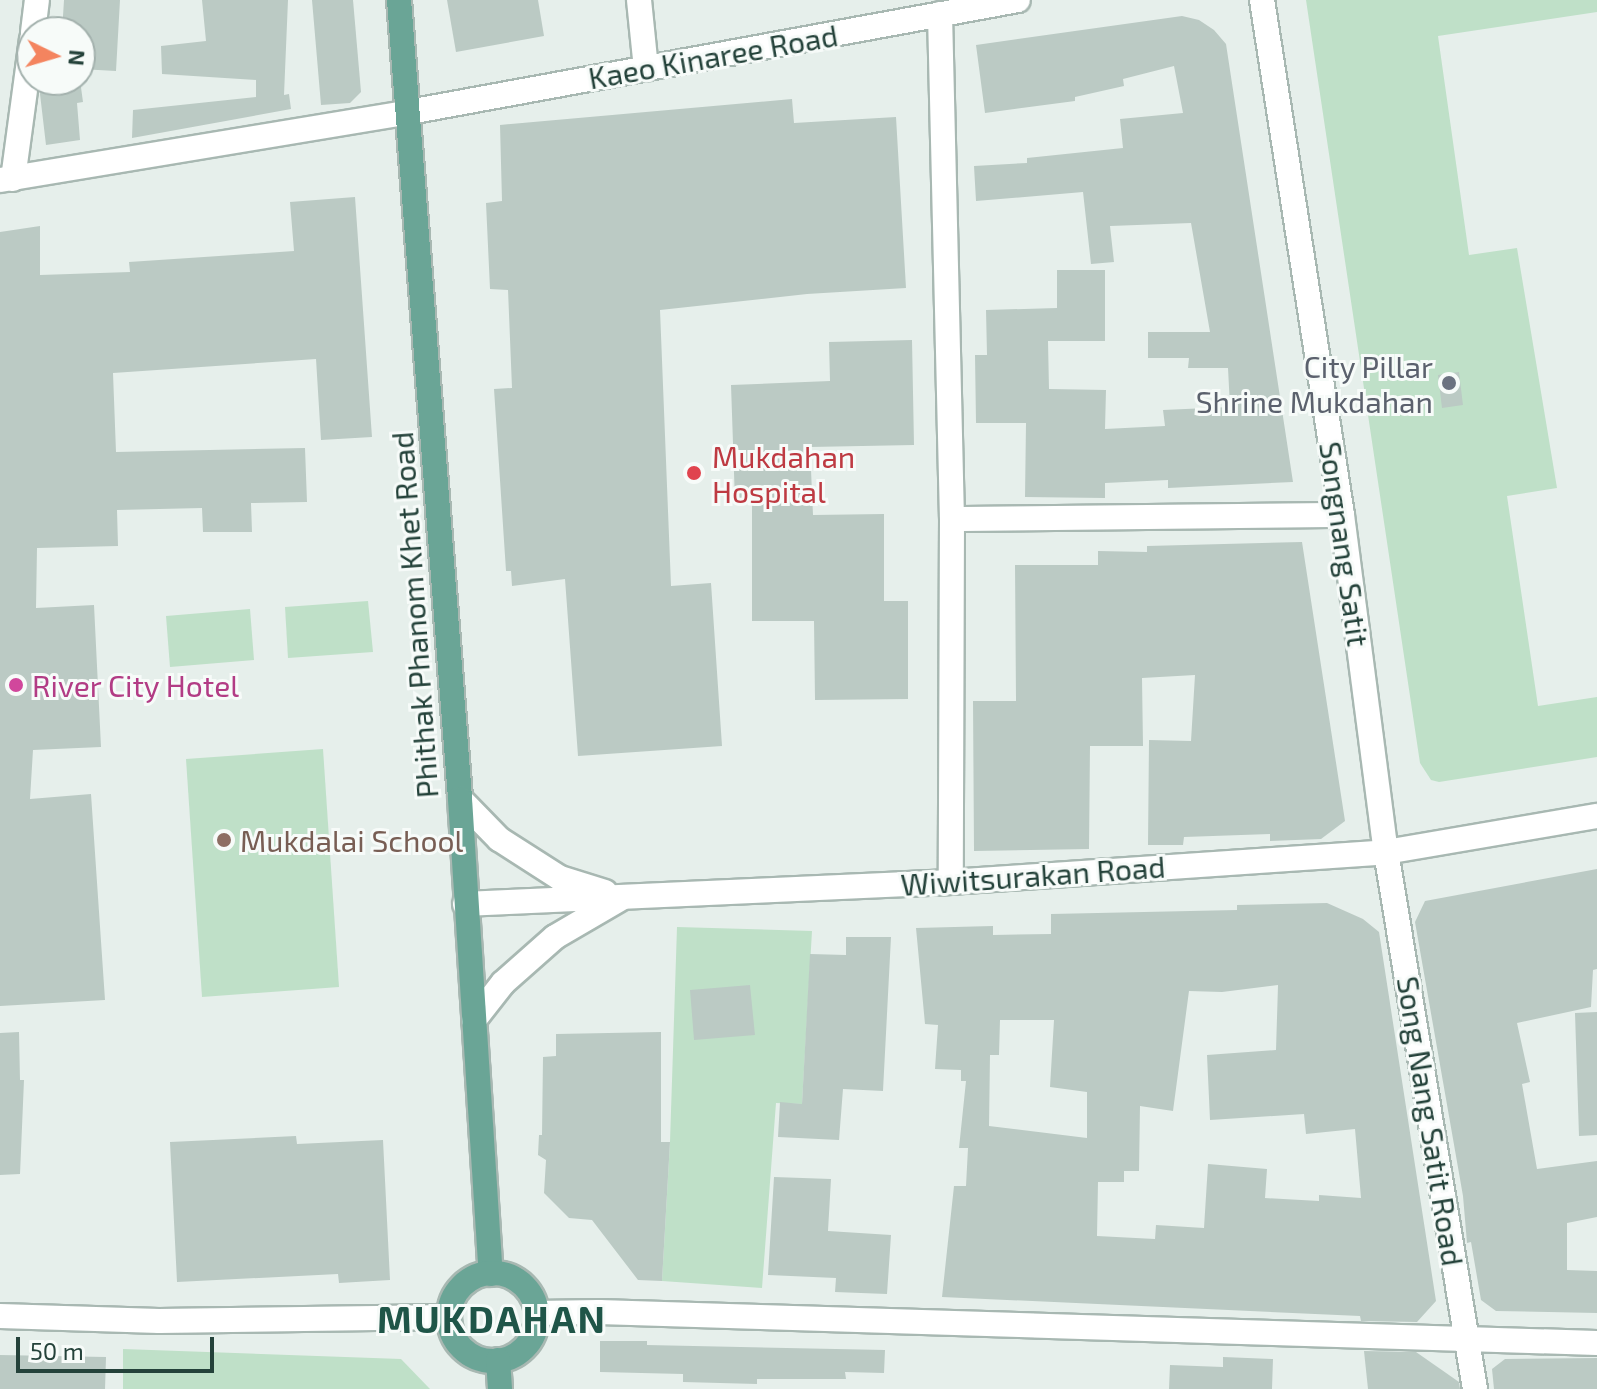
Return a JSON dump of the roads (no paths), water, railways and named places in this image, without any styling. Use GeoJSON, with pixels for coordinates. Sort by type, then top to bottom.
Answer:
{"type":"FeatureCollection","features":[{"type":"Feature","properties":{"kind":"main road","name":"Phithak Phanom Khet Road"},"geometry":{"type":"LineString","coordinates":[[399,0],[460,799],[491,1274]]}},
{"type":"Feature","properties":{"kind":"main road"},"geometry":{"type":"LineString","coordinates":[[491,1274],[513,1278],[525,1288],[536,1313],[532,1336],[523,1349],[498,1360],[475,1358],[460,1347],[452,1334],[449,1317],[456,1293],[466,1282],[491,1274]]}},
{"type":"Feature","properties":{"kind":"main road"},"geometry":{"type":"LineString","coordinates":[[498,1360],[500,1389]]}},
{"type":"Feature","properties":{"kind":"street"},"geometry":{"type":"LineString","coordinates":[[639,0],[646,69]]}},
{"type":"Feature","properties":{"kind":"street","name":"Kaeo Kinaree Road"},"geometry":{"type":"LineString","coordinates":[[7,180],[409,112],[1018,0]]}},
{"type":"Feature","properties":{"kind":"street","name":"Songnang Satit"},"geometry":{"type":"LineString","coordinates":[[1262,0],[1342,515],[1386,852]]}},
{"type":"Feature","properties":{"kind":"street"},"geometry":{"type":"LineString","coordinates":[[940,14],[952,519],[951,882]]}},
{"type":"Feature","properties":{"kind":"street"},"geometry":{"type":"LineString","coordinates":[[7,180],[22,96]]}},
{"type":"Feature","properties":{"kind":"street"},"geometry":{"type":"LineString","coordinates":[[952,519],[1342,515]]}},
{"type":"Feature","properties":{"kind":"street"},"geometry":{"type":"LineString","coordinates":[[460,799],[499,839],[560,878],[622,897]]}},
{"type":"Feature","properties":{"kind":"street","name":"Wiwitsurakan Road"},"geometry":{"type":"LineString","coordinates":[[465,904],[951,882],[1386,852],[1597,816]]}},
{"type":"Feature","properties":{"kind":"street","name":"Song Nang Satit Road"},"geometry":{"type":"LineString","coordinates":[[1386,852],[1475,1389]]}},
{"type":"Feature","properties":{"kind":"street"},"geometry":{"type":"LineString","coordinates":[[474,1020],[503,983],[555,937],[622,897]]}},
{"type":"Feature","properties":{"kind":"street"},"geometry":{"type":"LineString","coordinates":[[536,1313],[599,1312],[1597,1343]]}},
{"type":"Feature","properties":{"kind":"street"},"geometry":{"type":"LineString","coordinates":[[0,1316],[159,1321],[449,1317]]}},
{"type":"Feature","properties":{"kind":"place","name":"City Pillar Shrine Mukdahan"},"geometry":{"type":"Point","coordinates":[1449,383]}},
{"type":"Feature","properties":{"kind":"place","name":"Mukdahan Hospital"},"geometry":{"type":"Point","coordinates":[694,473]}},
{"type":"Feature","properties":{"kind":"place","name":"River City Hotel"},"geometry":{"type":"Point","coordinates":[16,685]}},
{"type":"Feature","properties":{"kind":"place","name":"Mukdalai School"},"geometry":{"type":"Point","coordinates":[224,840]}},
{"type":"Feature","properties":{"kind":"district","name":"MUKDAHAN"},"geometry":{"type":"Point","coordinates":[492,1319]}}]}
